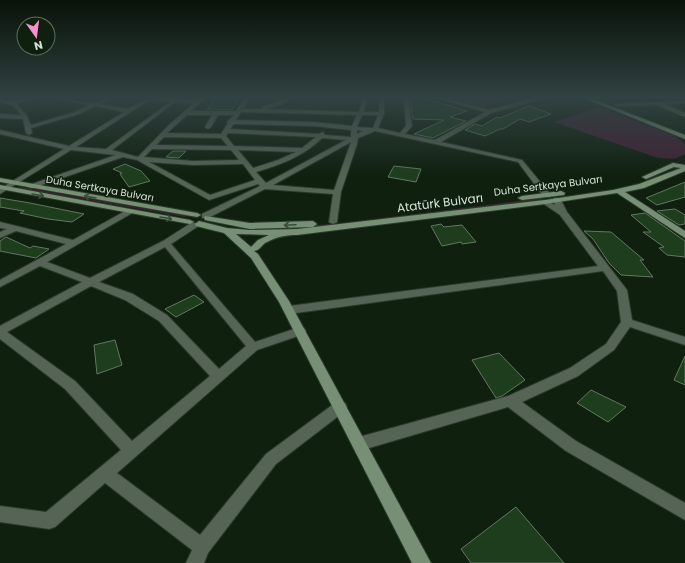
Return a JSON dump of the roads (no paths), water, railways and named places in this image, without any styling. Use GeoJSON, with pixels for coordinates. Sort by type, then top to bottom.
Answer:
{"type":"FeatureCollection","features":[{"type":"Feature","properties":{"kind":"main road"},"geometry":{"type":"LineString","coordinates":[[653,124],[685,137]]}},
{"type":"Feature","properties":{"kind":"main road"},"geometry":{"type":"LineString","coordinates":[[661,124],[685,134]]}},
{"type":"Feature","properties":{"kind":"main road","name":"Duha Sertkaya Bulvarı"},"geometry":{"type":"LineString","coordinates":[[2,189],[130,212],[243,225],[278,226],[333,222],[546,198],[641,179],[685,161]]}},
{"type":"Feature","properties":{"kind":"main road"},"geometry":{"type":"LineString","coordinates":[[673,166],[684,169]]}},
{"type":"Feature","properties":{"kind":"main road","name":"Atatürk Bulvarı"},"geometry":{"type":"LineString","coordinates":[[199,220],[227,231],[249,233],[283,233],[546,198],[557,200],[619,191],[651,182],[684,169]]}},
{"type":"Feature","properties":{"kind":"main road","name":"Duha Sertkaya Bulvarı"},"geometry":{"type":"LineString","coordinates":[[0,180],[199,220]]}},
{"type":"Feature","properties":{"kind":"main road"},"geometry":{"type":"LineString","coordinates":[[612,186],[685,235]]}},
{"type":"Feature","properties":{"kind":"main road"},"geometry":{"type":"LineString","coordinates":[[243,225],[249,233],[255,252],[289,310],[422,563]]}},
{"type":"Feature","properties":{"kind":"main road"},"geometry":{"type":"LineString","coordinates":[[227,231],[255,252]]}},
{"type":"Feature","properties":{"kind":"main road"},"geometry":{"type":"LineString","coordinates":[[255,252],[261,242],[283,233]]}},
{"type":"Feature","properties":{"kind":"street"},"geometry":{"type":"LineString","coordinates":[[25,137],[30,133],[29,127],[38,124]]}},
{"type":"Feature","properties":{"kind":"street"},"geometry":{"type":"LineString","coordinates":[[2,189],[15,183],[107,124]]}},
{"type":"Feature","properties":{"kind":"street"},"geometry":{"type":"LineString","coordinates":[[107,151],[143,124]]}},
{"type":"Feature","properties":{"kind":"street"},"geometry":{"type":"LineString","coordinates":[[139,159],[174,124]]}},
{"type":"Feature","properties":{"kind":"street"},"geometry":{"type":"LineString","coordinates":[[224,134],[229,124]]}},
{"type":"Feature","properties":{"kind":"street"},"geometry":{"type":"LineString","coordinates":[[316,124],[402,134],[520,161],[546,198],[563,213],[622,290],[627,322],[610,347],[574,372],[510,401],[359,444]]}},
{"type":"Feature","properties":{"kind":"street"},"geometry":{"type":"LineString","coordinates":[[333,222],[337,192],[355,139],[354,129],[357,124]]}},
{"type":"Feature","properties":{"kind":"street"},"geometry":{"type":"LineString","coordinates":[[131,450],[70,384],[0,332],[90,282],[166,243],[199,220],[372,130],[375,124]]}},
{"type":"Feature","properties":{"kind":"street"},"geometry":{"type":"LineString","coordinates":[[402,134],[409,124]]}},
{"type":"Feature","properties":{"kind":"street"},"geometry":{"type":"LineString","coordinates":[[436,142],[467,124]]}},
{"type":"Feature","properties":{"kind":"street"},"geometry":{"type":"LineString","coordinates":[[251,171],[274,165],[302,150],[322,136],[331,126]]}},
{"type":"Feature","properties":{"kind":"street"},"geometry":{"type":"LineString","coordinates":[[2,134],[25,137],[70,148],[107,151],[139,159],[193,163],[244,162]]}},
{"type":"Feature","properties":{"kind":"street"},"geometry":{"type":"LineString","coordinates":[[163,134],[322,136],[355,139]]}},
{"type":"Feature","properties":{"kind":"street"},"geometry":{"type":"LineString","coordinates":[[224,134],[232,148],[265,187],[337,192]]}},
{"type":"Feature","properties":{"kind":"street"},"geometry":{"type":"LineString","coordinates":[[151,147],[251,147],[302,150]]}},
{"type":"Feature","properties":{"kind":"street"},"geometry":{"type":"LineString","coordinates":[[30,186],[122,155]]}},
{"type":"Feature","properties":{"kind":"street"},"geometry":{"type":"LineString","coordinates":[[139,159],[208,198],[259,180]]}},
{"type":"Feature","properties":{"kind":"street"},"geometry":{"type":"LineString","coordinates":[[557,200],[563,213]]}},
{"type":"Feature","properties":{"kind":"street"},"geometry":{"type":"LineString","coordinates":[[0,284],[130,212]]}},
{"type":"Feature","properties":{"kind":"street"},"geometry":{"type":"LineString","coordinates":[[0,225],[75,243]]}},
{"type":"Feature","properties":{"kind":"street"},"geometry":{"type":"LineString","coordinates":[[0,236],[15,228]]}},
{"type":"Feature","properties":{"kind":"street"},"geometry":{"type":"LineString","coordinates":[[166,243],[253,347]]}},
{"type":"Feature","properties":{"kind":"street"},"geometry":{"type":"LineString","coordinates":[[40,262],[129,297],[163,318],[218,376]]}},
{"type":"Feature","properties":{"kind":"street"},"geometry":{"type":"LineString","coordinates":[[289,310],[606,268]]}},
{"type":"Feature","properties":{"kind":"street"},"geometry":{"type":"LineString","coordinates":[[627,322],[685,341]]}},
{"type":"Feature","properties":{"kind":"street"},"geometry":{"type":"LineString","coordinates":[[0,514],[49,521],[253,347],[300,331]]}},
{"type":"Feature","properties":{"kind":"street"},"geometry":{"type":"LineString","coordinates":[[510,401],[571,446],[685,512]]}},
{"type":"Feature","properties":{"kind":"street"},"geometry":{"type":"LineString","coordinates":[[195,563],[202,547],[271,459],[340,407]]}},
{"type":"Feature","properties":{"kind":"street"},"geometry":{"type":"LineString","coordinates":[[104,474],[202,547]]}}]}
